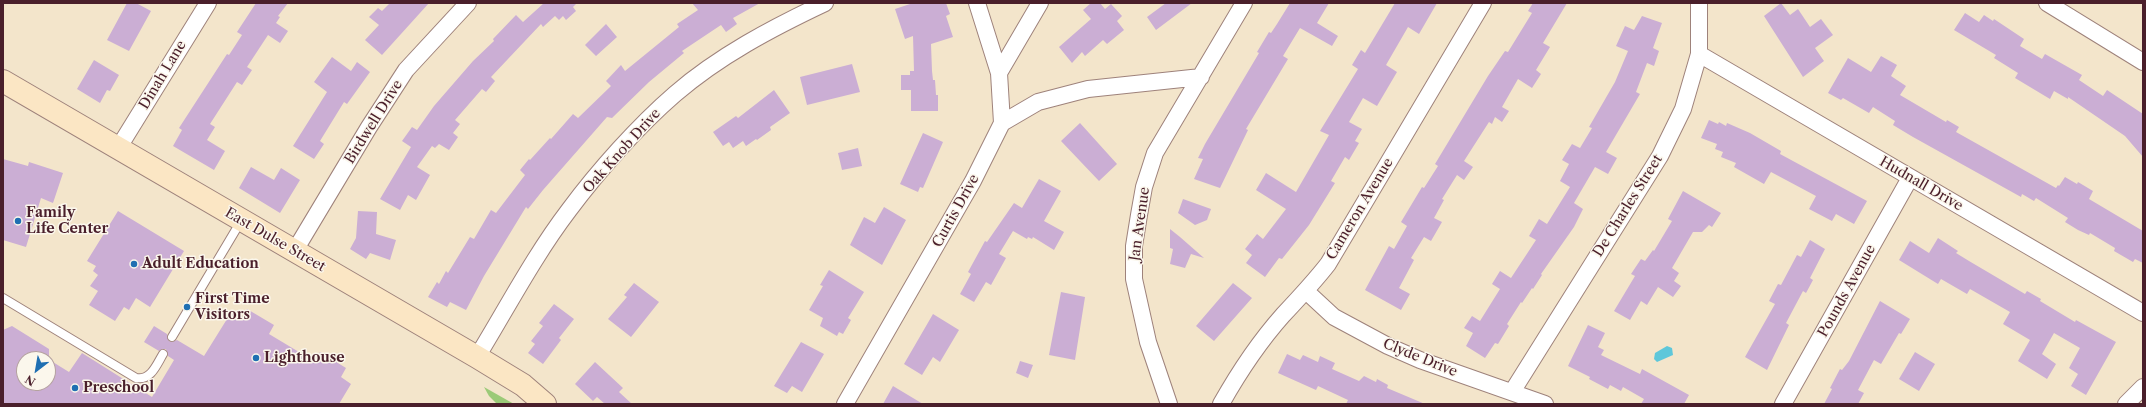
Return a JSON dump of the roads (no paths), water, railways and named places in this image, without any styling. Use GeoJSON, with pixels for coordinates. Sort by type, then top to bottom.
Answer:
{"type":"FeatureCollection","features":[{"type":"Feature","properties":{"kind":"street","name":"Dinah Lane"},"geometry":{"type":"LineString","coordinates":[[119,147],[208,3]]}},
{"type":"Feature","properties":{"kind":"street","name":"Birdwell Drive"},"geometry":{"type":"LineString","coordinates":[[294,252],[369,127],[406,70],[468,3]]}},
{"type":"Feature","properties":{"kind":"street","name":"Oak Knob Drive"},"geometry":{"type":"LineString","coordinates":[[477,357],[535,260],[569,210],[632,136],[675,94],[737,49],[825,3]]}},
{"type":"Feature","properties":{"kind":"street"},"geometry":{"type":"LineString","coordinates":[[977,3],[999,74],[1002,123],[1038,102],[1088,89],[1201,77]]}},
{"type":"Feature","properties":{"kind":"street"},"geometry":{"type":"LineString","coordinates":[[999,74],[1040,3]]}},
{"type":"Feature","properties":{"kind":"street","name":"Jan Avenue"},"geometry":{"type":"LineString","coordinates":[[1169,404],[1148,342],[1134,279],[1134,246],[1144,187],[1155,153],[1244,3]]}},
{"type":"Feature","properties":{"kind":"street","name":"Cameron Avenue"},"geometry":{"type":"LineString","coordinates":[[1221,404],[1238,374],[1258,346],[1283,316],[1307,292],[1328,264],[1483,3]]}},
{"type":"Feature","properties":{"kind":"street","name":"De Charles Street"},"geometry":{"type":"LineString","coordinates":[[1512,392],[1660,156],[1683,109],[1699,54],[1698,3]]}},
{"type":"Feature","properties":{"kind":"street"},"geometry":{"type":"LineString","coordinates":[[2046,3],[2143,62]]}},
{"type":"Feature","properties":{"kind":"street","name":"Hudnall Drive"},"geometry":{"type":"LineString","coordinates":[[1699,54],[2143,314]]}},
{"type":"Feature","properties":{"kind":"street","name":"East Dulse Street"},"geometry":{"type":"LineString","coordinates":[[3,81],[119,147],[294,252],[477,357],[523,386],[544,404]]}},
{"type":"Feature","properties":{"kind":"street","name":"Curtis Drive"},"geometry":{"type":"LineString","coordinates":[[845,404],[973,181],[1002,123]]}},
{"type":"Feature","properties":{"kind":"street","name":"Pounds Avenue"},"geometry":{"type":"LineString","coordinates":[[1783,404],[1910,178]]}},
{"type":"Feature","properties":{"kind":"street","name":"Clyde Drive"},"geometry":{"type":"LineString","coordinates":[[1307,292],[1334,317],[1388,346],[1420,360],[1545,404]]}},
{"type":"Feature","properties":{"kind":"street"},"geometry":{"type":"LineString","coordinates":[[2126,404],[2143,387]]}},
{"type":"Feature","properties":{"kind":"lane"},"geometry":{"type":"LineString","coordinates":[[172,337],[241,221]]}},
{"type":"Feature","properties":{"kind":"lane"},"geometry":{"type":"LineString","coordinates":[[3,298],[136,378],[142,379],[148,376],[163,354]]}},
{"type":"Feature","properties":{"kind":"water"},"geometry":{"type":"Polygon","coordinates":[[[1667,346],[1672,348],[1673,355],[1657,362],[1654,359],[1655,353],[1667,346]]]}},
{"type":"Feature","properties":{"kind":"place","name":"Family Life Center"},"geometry":{"type":"Point","coordinates":[18,221]}},
{"type":"Feature","properties":{"kind":"place","name":"Adult Education"},"geometry":{"type":"Point","coordinates":[134,264]}},
{"type":"Feature","properties":{"kind":"place","name":"First Time Visitors"},"geometry":{"type":"Point","coordinates":[187,307]}},
{"type":"Feature","properties":{"kind":"place","name":"Lighthouse"},"geometry":{"type":"Point","coordinates":[256,358]}},
{"type":"Feature","properties":{"kind":"place","name":"Preschool"},"geometry":{"type":"Point","coordinates":[75,388]}}]}
